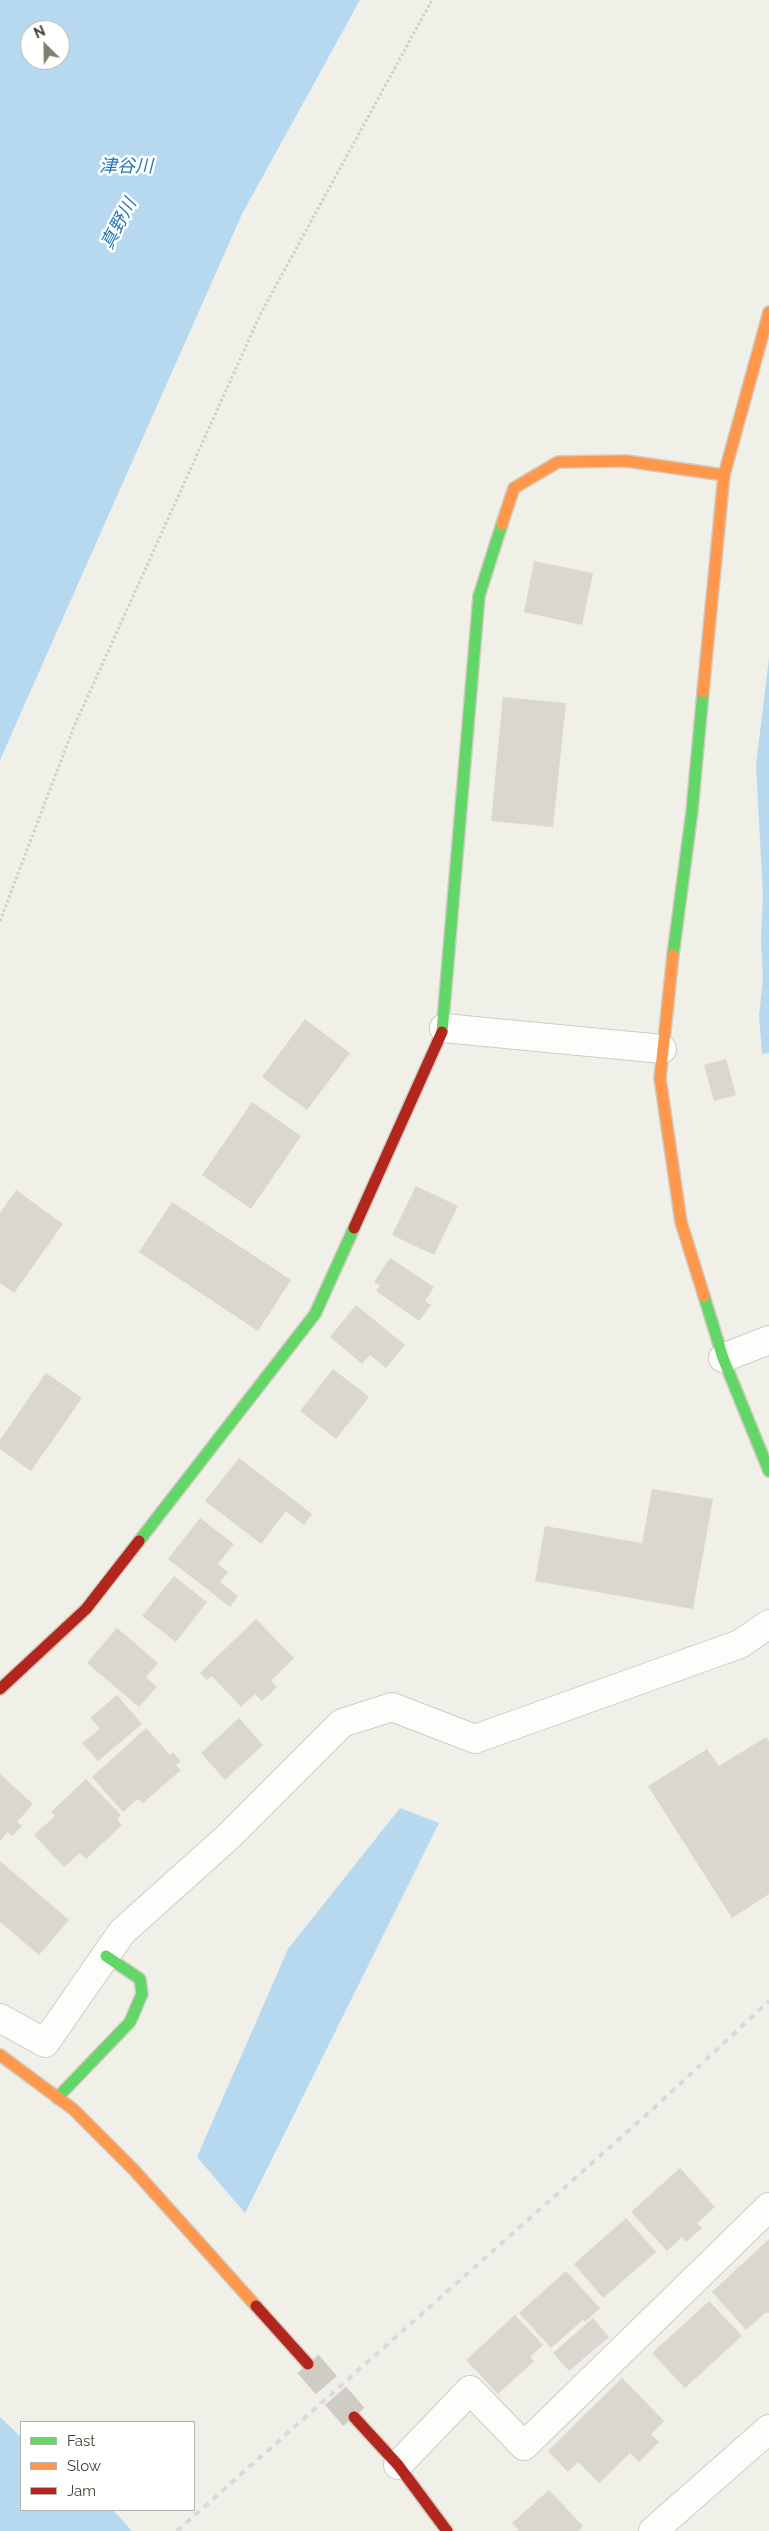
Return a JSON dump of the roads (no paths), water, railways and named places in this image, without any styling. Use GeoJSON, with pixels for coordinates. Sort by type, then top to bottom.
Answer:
{"type":"FeatureCollection","features":[{"type":"Feature","properties":{"kind":"street"},"geometry":{"type":"LineString","coordinates":[[769,312],[724,475],[692,811],[660,1078],[681,1222],[722,1358],[769,1471]]}},
{"type":"Feature","properties":{"kind":"street"},"geometry":{"type":"LineString","coordinates":[[0,1689],[86,1609],[315,1314],[444,1028],[479,596],[514,488],[558,462],[626,461],[724,475]]}},
{"type":"Feature","properties":{"kind":"street"},"geometry":{"type":"LineString","coordinates":[[444,1028],[662,1049]]}},
{"type":"Feature","properties":{"kind":"street"},"geometry":{"type":"LineString","coordinates":[[722,1358],[769,1340]]}},
{"type":"Feature","properties":{"kind":"street"},"geometry":{"type":"LineString","coordinates":[[0,2018],[45,2043],[122,1932],[229,1836],[342,1723],[392,1708],[475,1739],[740,1644],[769,1624]]}},
{"type":"Feature","properties":{"kind":"street"},"geometry":{"type":"LineString","coordinates":[[57,2098],[130,2022],[142,1994],[140,1979],[106,1956]]}},
{"type":"Feature","properties":{"kind":"street"},"geometry":{"type":"LineString","coordinates":[[0,2055],[73,2109],[134,2170],[308,2364]]}},
{"type":"Feature","properties":{"kind":"street"},"geometry":{"type":"LineString","coordinates":[[398,2465],[470,2390],[524,2446],[769,2206]]}},
{"type":"Feature","properties":{"kind":"street"},"geometry":{"type":"LineString","coordinates":[[354,2417],[398,2465],[447,2531]]}},
{"type":"Feature","properties":{"kind":"street"},"geometry":{"type":"LineString","coordinates":[[653,2531],[769,2429]]}},
{"type":"Feature","properties":{"kind":"water","name":"津谷川"},"geometry":{"type":"Polygon","coordinates":[[[0,0],[360,0],[242,214],[0,760],[0,0]]]}},
{"type":"Feature","properties":{"kind":"water"},"geometry":{"type":"Polygon","coordinates":[[[769,658],[769,1053],[762,1054],[759,1017],[763,977],[761,939],[763,895],[756,765],[769,658]]]}},
{"type":"Feature","properties":{"kind":"water"},"geometry":{"type":"Polygon","coordinates":[[[400,1808],[439,1823],[245,2213],[197,2157],[288,1949],[400,1808]]]}},
{"type":"Feature","properties":{"kind":"water"},"geometry":{"type":"Polygon","coordinates":[[[0,2417],[20,2436],[20,2511],[114,2511],[132,2531],[0,2531],[0,2417]]]}},
{"type":"Feature","properties":{"kind":"tunnel"},"geometry":{"type":"LineString","coordinates":[[308,2364],[354,2417]]}},
{"type":"Feature","properties":{"kind":"railway"},"geometry":{"type":"LineString","coordinates":[[177,2531],[653,2109],[769,2001]]}},
{"type":"Feature","properties":{"kind":"water label","name":"真野川"},"geometry":{"type":"Point","coordinates":[119,224]}}]}
